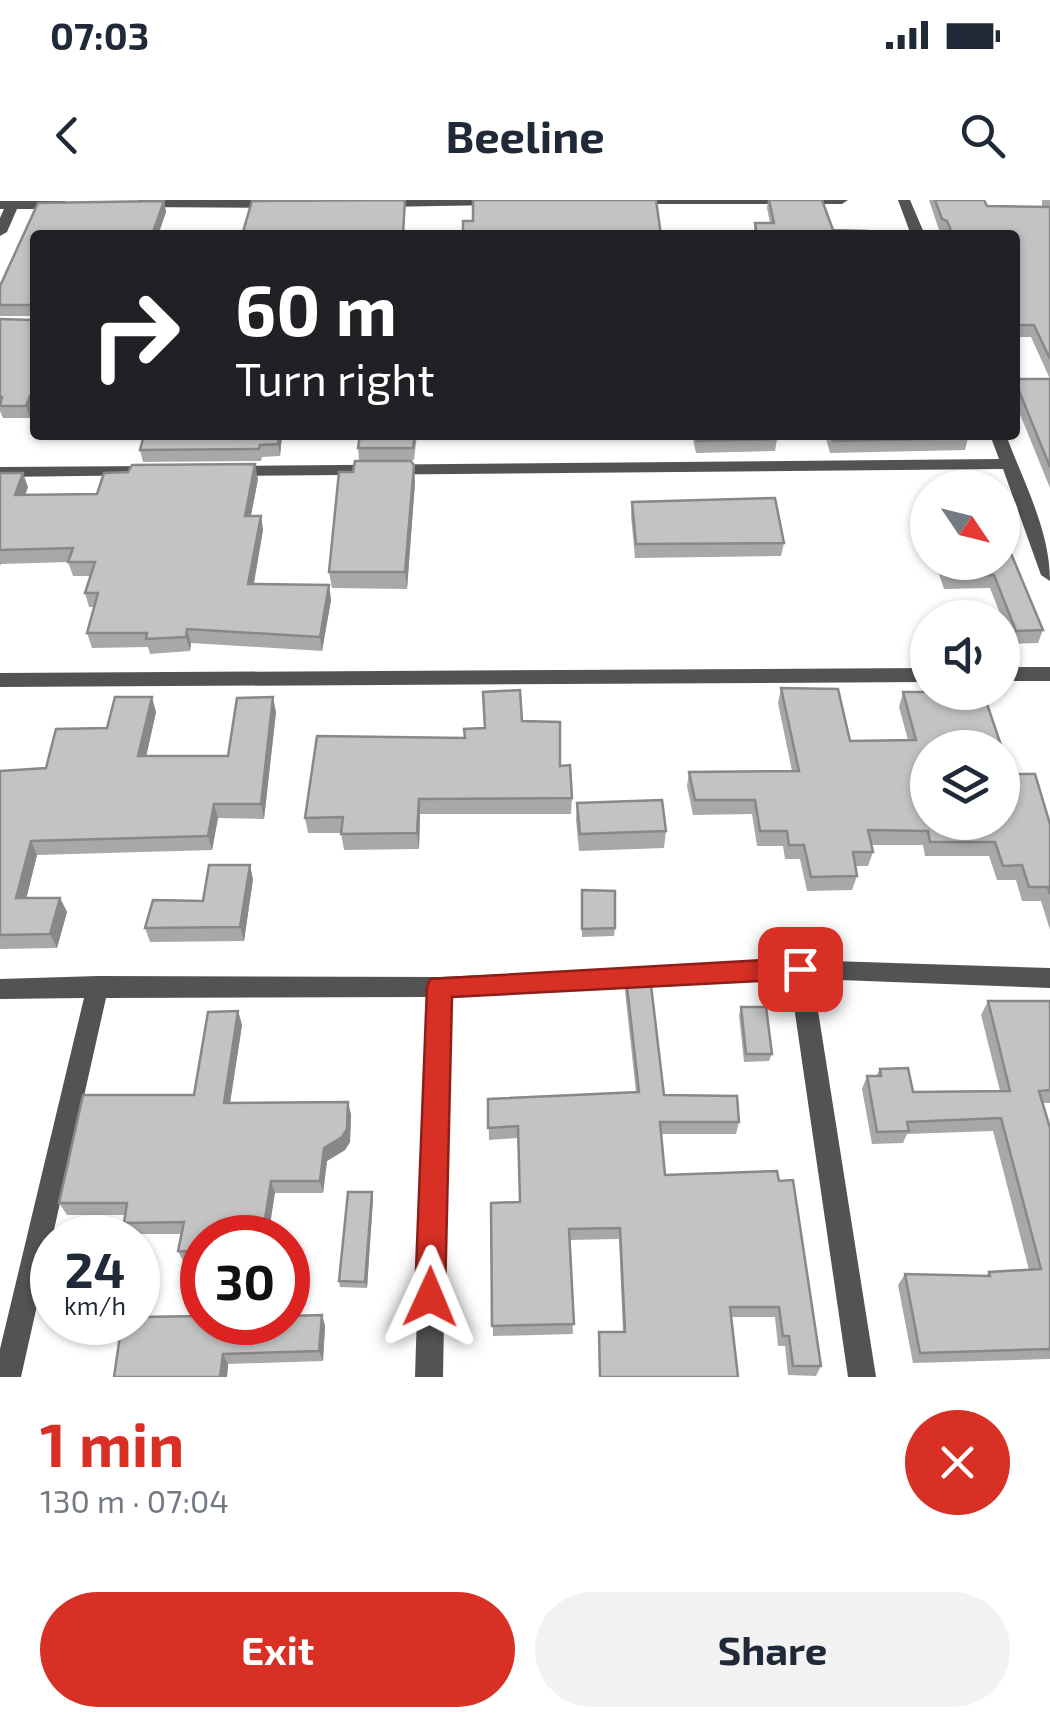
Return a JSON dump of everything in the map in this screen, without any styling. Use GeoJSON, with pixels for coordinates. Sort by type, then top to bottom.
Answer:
{"type":"FeatureCollection","features":[{"type":"Feature","properties":{"kind":"street"},"geometry":{"type":"LineString","coordinates":[[621,200],[842,200]]}},
{"type":"Feature","properties":{"kind":"street"},"geometry":{"type":"LineString","coordinates":[[904,200],[916,230]]}},
{"type":"Feature","properties":{"kind":"street"},"geometry":{"type":"LineString","coordinates":[[364,203],[522,201]]}},
{"type":"Feature","properties":{"kind":"street"},"geometry":{"type":"LineString","coordinates":[[0,232],[9,204],[90,205]]}},
{"type":"Feature","properties":{"kind":"street"},"geometry":{"type":"LineString","coordinates":[[129,204],[286,204]]}},
{"type":"Feature","properties":{"kind":"street"},"geometry":{"type":"LineString","coordinates":[[1000,440],[1050,575]]}},
{"type":"Feature","properties":{"kind":"street"},"geometry":{"type":"LineString","coordinates":[[218,471],[1010,464]]}},
{"type":"Feature","properties":{"kind":"street"},"geometry":{"type":"LineString","coordinates":[[0,472],[178,471]]}},
{"type":"Feature","properties":{"kind":"street"},"geometry":{"type":"LineString","coordinates":[[1020,674],[1050,674]]}},
{"type":"Feature","properties":{"kind":"street"},"geometry":{"type":"LineString","coordinates":[[0,680],[910,675]]}},
{"type":"Feature","properties":{"kind":"street"},"geometry":{"type":"LineString","coordinates":[[0,989],[440,987],[800,969],[1050,978]]}},
{"type":"Feature","properties":{"kind":"street"},"geometry":{"type":"LineString","coordinates":[[800,969],[862,1377]]}},
{"type":"Feature","properties":{"kind":"street"},"geometry":{"type":"LineString","coordinates":[[7,1377],[98,986]]}},
{"type":"Feature","properties":{"kind":"street"},"geometry":{"type":"LineString","coordinates":[[429,1377],[432,1138],[440,987]]}},
{"type":"Feature","properties":{"kind":"building"},"geometry":{"type":"Polygon","coordinates":[[[405,200],[403,230],[243,230],[252,201],[405,200]]]}},
{"type":"Feature","properties":{"kind":"building"},"geometry":{"type":"Polygon","coordinates":[[[473,200],[656,200],[660,230],[463,230],[463,221],[473,221],[473,200]]]}},
{"type":"Feature","properties":{"kind":"building"},"geometry":{"type":"Polygon","coordinates":[[[769,200],[822,200],[833,230],[756,230],[755,223],[774,223],[769,200]]]}},
{"type":"Feature","properties":{"kind":"building"},"geometry":{"type":"Polygon","coordinates":[[[935,200],[1050,207],[1050,359],[1034,325],[1020,325],[1020,230],[951,230],[935,200]]]}},
{"type":"Feature","properties":{"kind":"building"},"geometry":{"type":"Polygon","coordinates":[[[164,201],[154,230],[30,230],[30,305],[0,305],[0,286],[38,203],[164,201]]]}},
{"type":"Feature","properties":{"kind":"building"},"geometry":{"type":"Polygon","coordinates":[[[0,319],[30,320],[30,396],[26,406],[0,406],[0,319]]]}},
{"type":"Feature","properties":{"kind":"building"},"geometry":{"type":"Polygon","coordinates":[[[1020,379],[1050,379],[1050,467],[1020,393],[1020,379]]]}},
{"type":"Feature","properties":{"kind":"building"},"geometry":{"type":"Polygon","coordinates":[[[143,440],[278,440],[278,444],[260,445],[259,449],[140,450],[143,440]]]}},
{"type":"Feature","properties":{"kind":"building"},"geometry":{"type":"Polygon","coordinates":[[[359,440],[414,440],[413,448],[358,448],[359,440]]]}},
{"type":"Feature","properties":{"kind":"building"},"geometry":{"type":"Polygon","coordinates":[[[355,461],[411,461],[414,465],[405,572],[329,572],[339,472],[353,472],[355,461]]]}},
{"type":"Feature","properties":{"kind":"building"},"geometry":{"type":"Polygon","coordinates":[[[255,464],[245,516],[261,516],[248,584],[329,585],[320,637],[187,629],[186,637],[146,639],[147,633],[87,633],[98,593],[85,593],[95,562],[68,562],[73,548],[0,550],[0,473],[23,473],[15,495],[97,494],[104,473],[128,472],[132,465],[255,464]]]}},
{"type":"Feature","properties":{"kind":"building"},"geometry":{"type":"Polygon","coordinates":[[[775,498],[784,543],[636,544],[632,502],[775,498]]]}},
{"type":"Feature","properties":{"kind":"building"},"geometry":{"type":"Polygon","coordinates":[[[1020,575],[1043,630],[1020,631],[1020,600],[1004,600],[996,580],[1020,580],[1020,575]]]}},
{"type":"Feature","properties":{"kind":"building"},"geometry":{"type":"Polygon","coordinates":[[[781,688],[838,689],[850,741],[910,740],[910,831],[868,830],[873,852],[853,852],[857,876],[811,877],[804,845],[789,845],[787,831],[760,831],[755,800],[695,800],[689,772],[799,771],[781,688]]]}},
{"type":"Feature","properties":{"kind":"building"},"geometry":{"type":"Polygon","coordinates":[[[520,690],[522,721],[560,722],[560,766],[570,765],[572,798],[419,799],[417,833],[341,834],[343,817],[305,818],[317,736],[465,738],[464,729],[485,728],[483,692],[520,690]]]}},
{"type":"Feature","properties":{"kind":"building"},"geometry":{"type":"Polygon","coordinates":[[[903,692],[910,692],[910,710],[989,710],[996,730],[913,730],[903,692]]]}},
{"type":"Feature","properties":{"kind":"building"},"geometry":{"type":"Polygon","coordinates":[[[115,697],[152,697],[138,756],[228,756],[237,698],[273,697],[261,804],[214,804],[208,836],[31,841],[16,898],[60,898],[50,934],[0,935],[0,771],[46,768],[56,729],[107,728],[115,697]]]}},
{"type":"Feature","properties":{"kind":"building"},"geometry":{"type":"Polygon","coordinates":[[[1020,774],[1035,774],[1050,824],[1050,894],[1048,887],[1029,887],[1022,865],[1003,866],[995,842],[930,842],[1020,840],[1020,774]]]}},
{"type":"Feature","properties":{"kind":"building"},"geometry":{"type":"Polygon","coordinates":[[[662,800],[666,831],[580,834],[577,803],[662,800]]]}},
{"type":"Feature","properties":{"kind":"building"},"geometry":{"type":"Polygon","coordinates":[[[209,865],[250,865],[240,927],[145,928],[153,900],[203,901],[209,865]]]}},
{"type":"Feature","properties":{"kind":"building"},"geometry":{"type":"Polygon","coordinates":[[[582,890],[615,891],[615,928],[582,929],[582,890]]]}},
{"type":"Feature","properties":{"kind":"building"},"geometry":{"type":"Polygon","coordinates":[[[650,977],[664,1095],[737,1096],[739,1122],[660,1122],[665,1175],[777,1171],[779,1181],[793,1180],[821,1366],[793,1366],[789,1336],[783,1336],[779,1307],[730,1307],[738,1377],[600,1377],[599,1332],[625,1332],[620,1228],[569,1229],[574,1324],[492,1326],[491,1203],[520,1202],[518,1126],[488,1128],[488,1099],[639,1092],[626,978],[650,977]]]}},
{"type":"Feature","properties":{"kind":"building"},"geometry":{"type":"Polygon","coordinates":[[[988,1001],[1050,1001],[1050,1090],[1039,1091],[1050,1128],[1050,1349],[920,1353],[905,1274],[990,1276],[989,1272],[1041,1269],[1001,1118],[907,1122],[909,1131],[877,1132],[867,1076],[881,1076],[880,1069],[908,1068],[913,1092],[1010,1091],[988,1001]]]}},
{"type":"Feature","properties":{"kind":"building"},"geometry":{"type":"Polygon","coordinates":[[[741,1007],[766,1007],[772,1054],[746,1054],[741,1007]]]}},
{"type":"Feature","properties":{"kind":"building"},"geometry":{"type":"Polygon","coordinates":[[[238,1011],[224,1103],[348,1102],[347,1129],[324,1148],[320,1181],[271,1181],[266,1215],[180,1215],[180,1222],[160,1222],[160,1215],[125,1215],[127,1203],[59,1203],[83,1095],[194,1095],[208,1012],[238,1011]]]}},
{"type":"Feature","properties":{"kind":"building"},"geometry":{"type":"Polygon","coordinates":[[[348,1192],[372,1192],[365,1282],[339,1281],[348,1192]]]}},
{"type":"Feature","properties":{"kind":"building"},"geometry":{"type":"Polygon","coordinates":[[[310,1315],[322,1315],[319,1351],[223,1354],[220,1377],[114,1377],[119,1345],[160,1345],[160,1317],[180,1316],[180,1345],[310,1345],[310,1315]]]}},
{"type":"Feature","properties":{"kind":"route"},"geometry":{"type":"LineString","coordinates":[[430,1297],[432,1138],[440,987],[800,969]]}}]}
